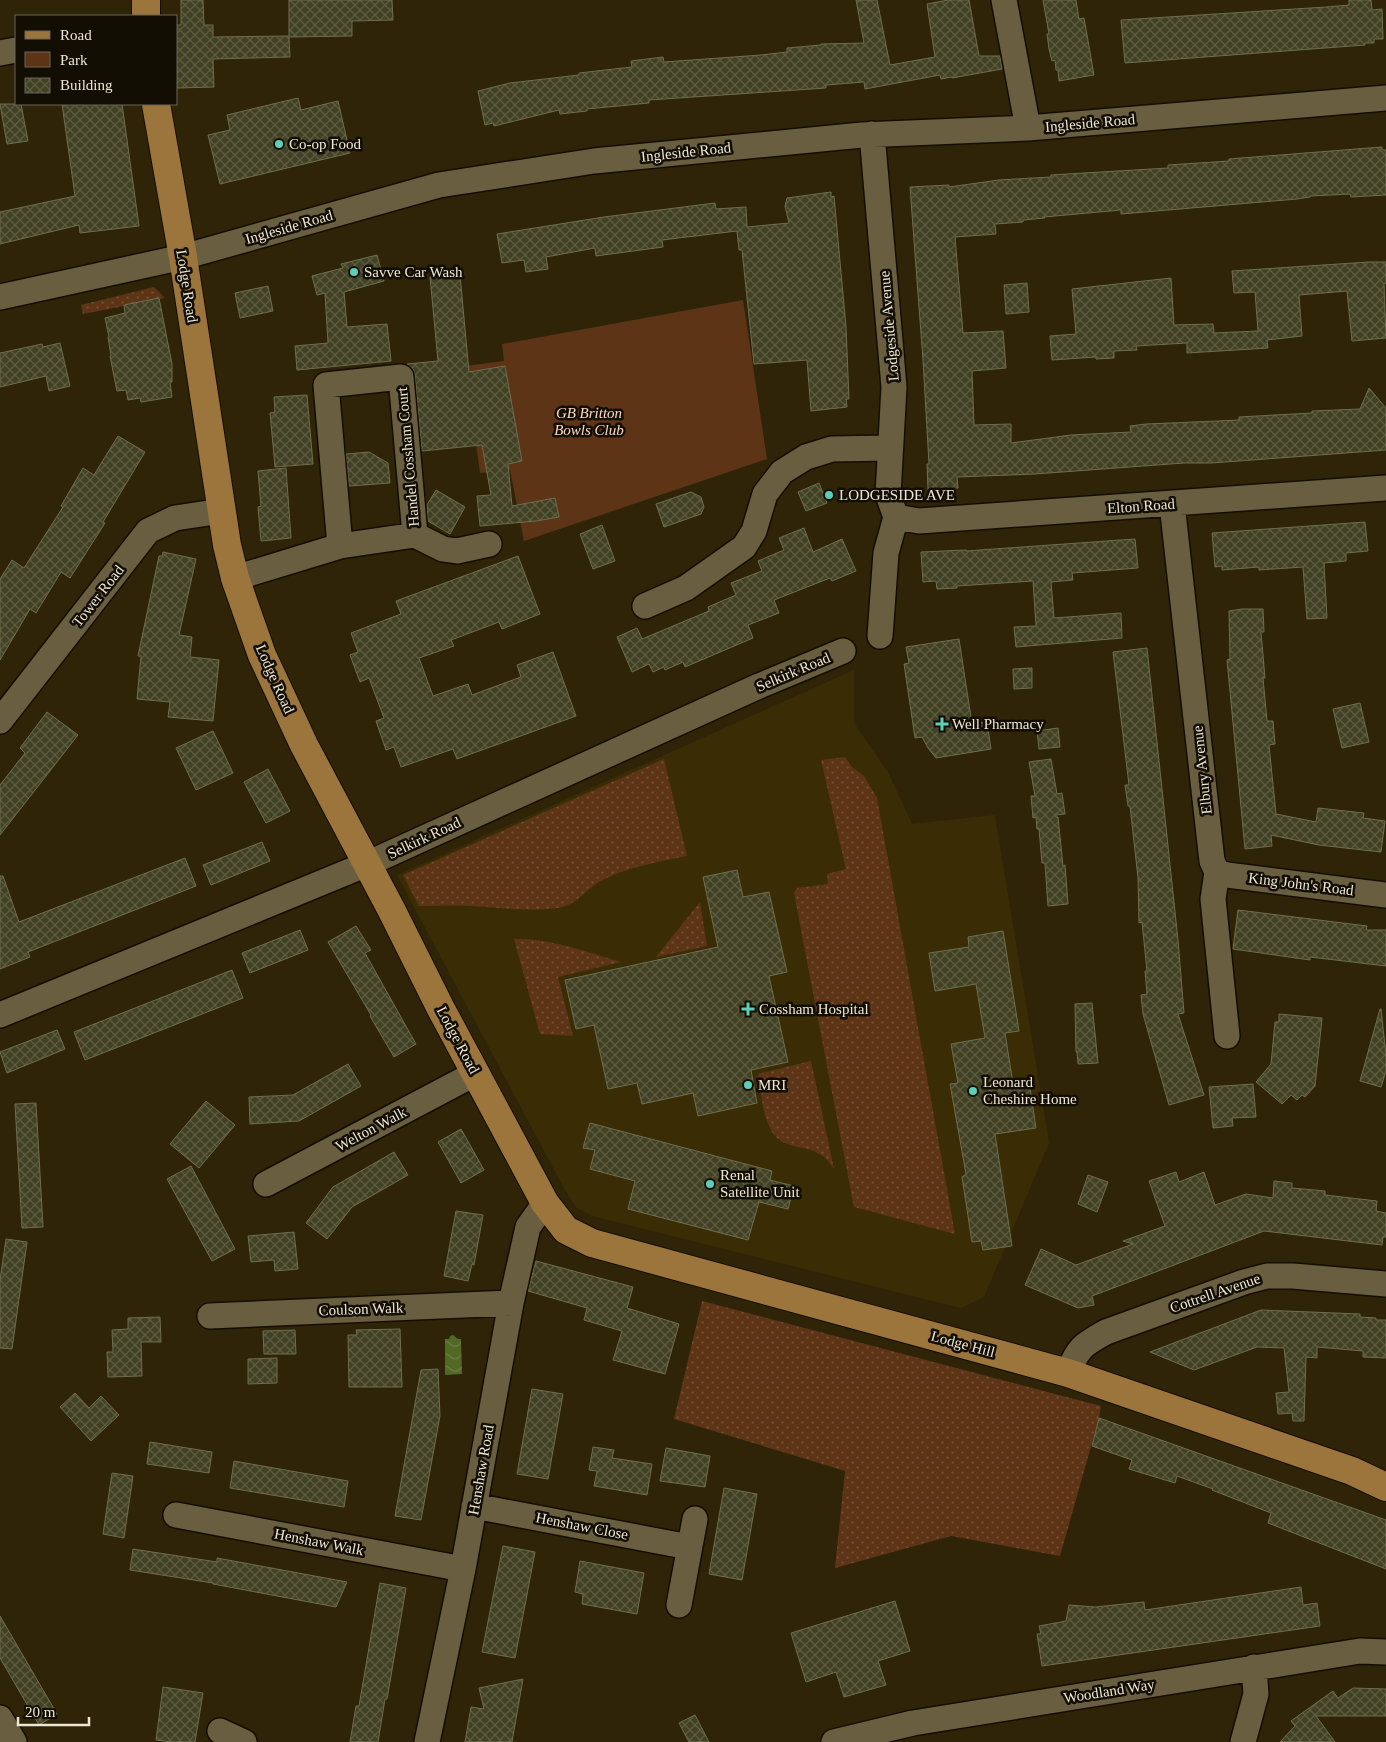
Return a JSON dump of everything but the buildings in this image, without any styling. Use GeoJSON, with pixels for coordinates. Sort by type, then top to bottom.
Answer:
{"type":"FeatureCollection","features":[{"type":"Feature","properties":{"kind":"main road"},"geometry":{"type":"LineString","coordinates":[[146,0],[146,15]]}},
{"type":"Feature","properties":{"kind":"main road","name":"Lodge Road"},"geometry":{"type":"LineString","coordinates":[[156,105],[183,257],[222,512],[235,578],[262,655],[304,745],[391,909],[440,1008],[545,1203]]}},
{"type":"Feature","properties":{"kind":"main road","name":"Lodge Hill"},"geometry":{"type":"LineString","coordinates":[[545,1203],[566,1230],[592,1243],[1068,1373],[1352,1471],[1386,1487]]}},
{"type":"Feature","properties":{"kind":"street"},"geometry":{"type":"LineString","coordinates":[[1004,0],[1028,128]]}},
{"type":"Feature","properties":{"kind":"street"},"geometry":{"type":"LineString","coordinates":[[0,53],[15,50]]}},
{"type":"Feature","properties":{"kind":"street","name":"Ingleside Road"},"geometry":{"type":"LineString","coordinates":[[0,297],[183,257],[439,185],[594,161],[872,134],[1028,128],[1386,98]]}},
{"type":"Feature","properties":{"kind":"street","name":"Lodgeside Avenue"},"geometry":{"type":"LineString","coordinates":[[872,134],[894,387],[888,495],[896,517]]}},
{"type":"Feature","properties":{"kind":"street","name":"Handel Cossham Court"},"geometry":{"type":"LineString","coordinates":[[340,546],[326,385],[401,377],[415,535]]}},
{"type":"Feature","properties":{"kind":"street"},"geometry":{"type":"LineString","coordinates":[[645,606],[686,588],[744,547],[754,531],[765,494],[782,472],[806,457],[832,449],[890,448]]}},
{"type":"Feature","properties":{"kind":"street","name":"Elton Road"},"geometry":{"type":"LineString","coordinates":[[896,517],[919,521],[1386,488]]}},
{"type":"Feature","properties":{"kind":"street","name":"Elbury Avenue"},"geometry":{"type":"LineString","coordinates":[[1172,504],[1212,861],[1217,872],[1214,899],[1227,1036]]}},
{"type":"Feature","properties":{"kind":"street","name":"Tower Road"},"geometry":{"type":"LineString","coordinates":[[0,722],[148,531],[175,518],[222,512]]}},
{"type":"Feature","properties":{"kind":"street"},"geometry":{"type":"LineString","coordinates":[[880,636],[886,553],[896,517]]}},
{"type":"Feature","properties":{"kind":"street","name":"Handel Cossham Court"},"geometry":{"type":"LineString","coordinates":[[235,578],[340,546],[415,535],[443,549],[457,551],[489,544]]}},
{"type":"Feature","properties":{"kind":"street","name":"Selkirk Road"},"geometry":{"type":"LineString","coordinates":[[0,1014],[367,864],[759,686],[842,651]]}},
{"type":"Feature","properties":{"kind":"street","name":"King John's Road"},"geometry":{"type":"LineString","coordinates":[[1217,872],[1227,875],[1386,895]]}},
{"type":"Feature","properties":{"kind":"street","name":"Welton Walk"},"geometry":{"type":"LineString","coordinates":[[266,1184],[476,1073]]}},
{"type":"Feature","properties":{"kind":"street","name":"Henshaw Road"},"geometry":{"type":"LineString","coordinates":[[427,1742],[463,1570],[511,1303],[528,1227],[545,1203]]}},
{"type":"Feature","properties":{"kind":"street","name":"Cottrell Avenue"},"geometry":{"type":"LineString","coordinates":[[1068,1373],[1076,1354],[1087,1343],[1106,1332],[1244,1282],[1267,1276],[1293,1276],[1386,1284]]}},
{"type":"Feature","properties":{"kind":"street","name":"Coulson Walk"},"geometry":{"type":"LineString","coordinates":[[210,1316],[511,1303]]}},
{"type":"Feature","properties":{"kind":"street","name":"Henshaw Close"},"geometry":{"type":"LineString","coordinates":[[474,1506],[690,1547]]}},
{"type":"Feature","properties":{"kind":"street","name":"Henshaw Walk"},"geometry":{"type":"LineString","coordinates":[[176,1515],[463,1570]]}},
{"type":"Feature","properties":{"kind":"street"},"geometry":{"type":"LineString","coordinates":[[679,1605],[695,1519]]}},
{"type":"Feature","properties":{"kind":"street","name":"Woodland Way"},"geometry":{"type":"LineString","coordinates":[[834,1742],[913,1723],[1360,1651],[1386,1652]]}},
{"type":"Feature","properties":{"kind":"street"},"geometry":{"type":"LineString","coordinates":[[1243,1742],[1256,1694],[1254,1668]]}},
{"type":"Feature","properties":{"kind":"street"},"geometry":{"type":"LineString","coordinates":[[0,1718],[14,1742]]}},
{"type":"Feature","properties":{"kind":"street"},"geometry":{"type":"LineString","coordinates":[[220,1731],[244,1742]]}},
{"type":"Feature","properties":{"kind":"shaded area","name":"Cossham Hospital"},"geometry":{"type":"Polygon","coordinates":[[[854,670],[854,723],[889,774],[912,824],[995,815],[1049,1143],[984,1297],[961,1308],[592,1216],[577,1208],[566,1192],[397,875],[854,670]]]}},
{"type":"Feature","properties":{"kind":"green space"},"geometry":{"type":"Polygon","coordinates":[[[154,287],[165,298],[83,314],[81,305],[154,287]]]}},
{"type":"Feature","properties":{"kind":"green space","name":"GB Britton Bowls Club"},"geometry":{"type":"Polygon","coordinates":[[[743,300],[767,459],[524,541],[510,470],[480,473],[465,366],[504,361],[502,344],[743,300]]]}},
{"type":"Feature","properties":{"kind":"green space"},"geometry":{"type":"Polygon","coordinates":[[[845,757],[852,767],[864,776],[877,798],[955,1234],[854,1207],[794,893],[797,888],[828,884],[827,874],[846,869],[821,760],[845,757]]]}},
{"type":"Feature","properties":{"kind":"green space"},"geometry":{"type":"Polygon","coordinates":[[[664,759],[687,856],[620,872],[595,885],[572,903],[559,908],[535,910],[465,906],[419,906],[403,875],[664,759]]]}},
{"type":"Feature","properties":{"kind":"green space"},"geometry":{"type":"Polygon","coordinates":[[[700,902],[707,946],[656,957],[700,902]]]}},
{"type":"Feature","properties":{"kind":"green space"},"geometry":{"type":"Polygon","coordinates":[[[514,939],[555,943],[621,962],[558,977],[573,1036],[540,1034],[514,939]]]}},
{"type":"Feature","properties":{"kind":"green space"},"geometry":{"type":"Polygon","coordinates":[[[811,1061],[834,1169],[827,1159],[821,1155],[808,1149],[787,1144],[775,1136],[764,1110],[758,1074],[811,1061]]]}},
{"type":"Feature","properties":{"kind":"green space"},"geometry":{"type":"Polygon","coordinates":[[[702,1301],[1101,1406],[1060,1556],[951,1536],[835,1568],[845,1471],[674,1419],[702,1301]]]}},
{"type":"Feature","properties":{"kind":"water"},"geometry":{"type":"Polygon","coordinates":[[[453,1335],[461,1339],[462,1374],[445,1375],[445,1339],[449,1339],[453,1335]]]}},
{"type":"Feature","properties":{"kind":"place","name":"Co-op Food"},"geometry":{"type":"Point","coordinates":[279,144]}},
{"type":"Feature","properties":{"kind":"place","name":"Savve Car Wash"},"geometry":{"type":"Point","coordinates":[354,272]}},
{"type":"Feature","properties":{"kind":"place","name":"LODGESIDE AVE"},"geometry":{"type":"Point","coordinates":[829,495]}},
{"type":"Feature","properties":{"kind":"place","name":"Well Pharmacy"},"geometry":{"type":"Point","coordinates":[942,724]}},
{"type":"Feature","properties":{"kind":"place","name":"Cossham Hospital"},"geometry":{"type":"Point","coordinates":[748,1009]}},
{"type":"Feature","properties":{"kind":"place","name":"MRI"},"geometry":{"type":"Point","coordinates":[748,1085]}},
{"type":"Feature","properties":{"kind":"place","name":"Leonard Cheshire Home"},"geometry":{"type":"Point","coordinates":[973,1091]}},
{"type":"Feature","properties":{"kind":"place","name":"Renal Satellite Unit"},"geometry":{"type":"Point","coordinates":[710,1184]}}]}
